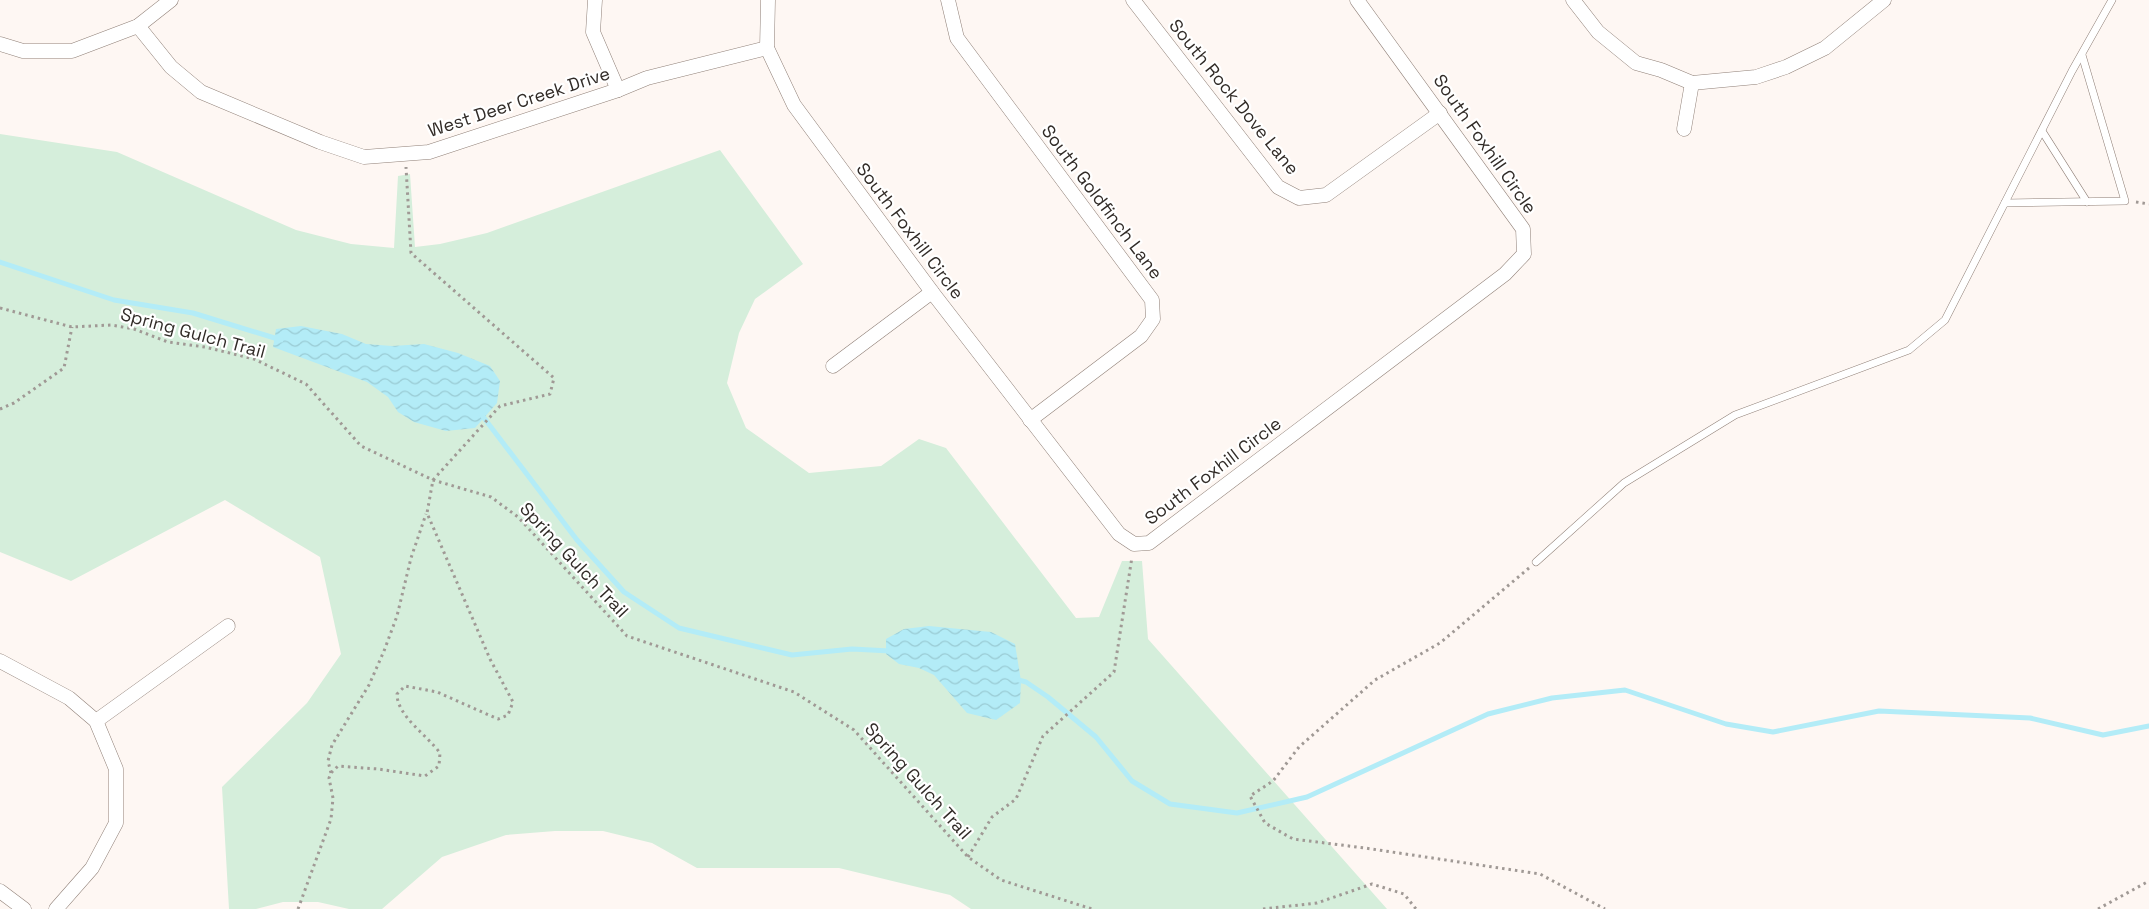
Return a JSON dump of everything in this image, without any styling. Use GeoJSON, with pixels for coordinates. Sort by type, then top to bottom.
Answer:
{"type":"FeatureCollection","features":[{"type":"Feature","properties":{"kind":"street"},"geometry":{"type":"LineString","coordinates":[[0,44],[23,51],[72,51],[138,26],[171,0]]}},
{"type":"Feature","properties":{"kind":"street"},"geometry":{"type":"LineString","coordinates":[[595,0],[593,32],[618,90]]}},
{"type":"Feature","properties":{"kind":"street","name":"South Foxhill Circle"},"geometry":{"type":"LineString","coordinates":[[768,0],[767,48],[794,105],[932,292],[1030,420],[1119,534],[1134,544],[1149,542],[1505,274],[1524,254],[1523,229],[1357,0]]}},
{"type":"Feature","properties":{"kind":"street","name":"South Goldfinch Lane"},"geometry":{"type":"LineString","coordinates":[[948,0],[957,38],[1152,300],[1153,319],[1141,336],[1030,420]]}},
{"type":"Feature","properties":{"kind":"street","name":"South Rock Dove Lane"},"geometry":{"type":"LineString","coordinates":[[1133,0],[1278,187],[1299,198],[1326,195],[1440,113]]}},
{"type":"Feature","properties":{"kind":"street"},"geometry":{"type":"LineString","coordinates":[[1573,0],[1598,32],[1636,63],[1661,70],[1692,84],[1756,77],[1786,67],[1825,48],[1884,0]]}},
{"type":"Feature","properties":{"kind":"street","name":"West Deer Creek Drive"},"geometry":{"type":"LineString","coordinates":[[138,26],[171,67],[201,92],[320,142],[364,157],[429,152],[618,90],[647,78],[767,48]]}},
{"type":"Feature","properties":{"kind":"street"},"geometry":{"type":"LineString","coordinates":[[1684,129],[1692,84]]}},
{"type":"Feature","properties":{"kind":"street"},"geometry":{"type":"LineString","coordinates":[[833,366],[932,292]]}},
{"type":"Feature","properties":{"kind":"street"},"geometry":{"type":"LineString","coordinates":[[96,721],[228,626]]}},
{"type":"Feature","properties":{"kind":"street"},"geometry":{"type":"LineString","coordinates":[[0,661],[69,698],[96,721],[116,769],[116,823],[92,868],[56,909]]}},
{"type":"Feature","properties":{"kind":"street"},"geometry":{"type":"LineString","coordinates":[[0,891],[24,909]]}},
{"type":"Feature","properties":{"kind":"lane"},"geometry":{"type":"LineString","coordinates":[[1536,562],[1624,483],[1734,416],[1909,350],[1945,320],[2112,0]]}},
{"type":"Feature","properties":{"kind":"lane"},"geometry":{"type":"LineString","coordinates":[[2005,203],[2125,201],[2082,55]]}},
{"type":"Feature","properties":{"kind":"lane"},"geometry":{"type":"LineString","coordinates":[[2042,132],[2087,202]]}},
{"type":"Feature","properties":{"kind":"path"},"geometry":{"type":"LineString","coordinates":[[331,773],[328,761],[332,745],[370,685],[397,616],[411,558],[427,513],[432,480],[500,406],[550,394],[554,378],[411,253],[406,154]]}},
{"type":"Feature","properties":{"kind":"path","name":"Spring Gulch Trail"},"geometry":{"type":"LineString","coordinates":[[0,308],[72,327],[111,325],[134,329],[168,342],[254,359],[306,384],[362,446],[432,480],[491,497],[518,517],[627,636],[794,692],[854,730],[968,857],[1001,880],[1092,909]]}},
{"type":"Feature","properties":{"kind":"path"},"geometry":{"type":"LineString","coordinates":[[0,409],[14,403],[64,368],[72,327]]}},
{"type":"Feature","properties":{"kind":"path"},"geometry":{"type":"LineString","coordinates":[[298,909],[331,819],[333,798],[329,778],[331,773],[338,766],[378,768],[425,776],[439,766],[440,753],[397,704],[397,694],[405,686],[437,692],[498,719],[508,715],[513,702],[490,659],[427,513]]}},
{"type":"Feature","properties":{"kind":"path"},"geometry":{"type":"LineString","coordinates":[[968,857],[992,817],[1016,799],[1043,736],[1114,672],[1134,544]]}},
{"type":"Feature","properties":{"kind":"path"},"geometry":{"type":"LineString","coordinates":[[1536,562],[1440,643],[1375,680],[1299,747],[1273,780],[1250,796],[1265,823],[1293,839],[1540,874],[1605,909]]}},
{"type":"Feature","properties":{"kind":"path"},"geometry":{"type":"LineString","coordinates":[[2098,909],[2149,882]]}},
{"type":"Feature","properties":{"kind":"path"},"geometry":{"type":"LineString","coordinates":[[1263,909],[1317,903],[1372,884],[1404,894],[1416,909]]}},
{"type":"Feature","properties":{"kind":"green space"},"geometry":{"type":"Polygon","coordinates":[[[0,134],[117,152],[296,230],[351,244],[394,248],[398,176],[410,174],[415,247],[440,244],[487,233],[720,150],[803,264],[755,299],[739,333],[727,383],[746,428],[809,473],[881,466],[919,439],[946,448],[1076,618],[1099,617],[1122,561],[1142,561],[1148,639],[1387,909],[971,909],[950,895],[839,868],[697,868],[652,843],[603,831],[555,831],[506,835],[442,857],[382,909],[349,909],[318,902],[283,902],[256,909],[229,909],[222,787],[307,703],[341,654],[320,557],[225,500],[71,581],[0,552],[0,134]]]}},
{"type":"Feature","properties":{"kind":"water"},"geometry":{"type":"Polygon","coordinates":[[[301,326],[342,334],[366,344],[392,346],[424,344],[458,353],[490,366],[500,381],[497,403],[475,428],[446,431],[414,422],[398,412],[388,397],[367,382],[273,347],[276,329],[301,326]]]}},
{"type":"Feature","properties":{"kind":"water"},"geometry":{"type":"Polygon","coordinates":[[[929,626],[991,632],[1015,644],[1021,681],[1020,703],[996,720],[967,713],[934,675],[919,668],[899,664],[886,654],[886,639],[904,629],[929,626]]]}},
{"type":"Feature","properties":{"kind":"waterway"},"geometry":{"type":"LineString","coordinates":[[0,262],[114,300],[193,313],[281,340]]}},
{"type":"Feature","properties":{"kind":"waterway"},"geometry":{"type":"LineString","coordinates":[[481,414],[577,540],[624,592],[679,628],[792,655],[852,649],[890,651]]}},
{"type":"Feature","properties":{"kind":"waterway"},"geometry":{"type":"LineString","coordinates":[[1015,679],[1026,682],[1048,697],[1096,737],[1132,781],[1170,804],[1237,813],[1307,797],[1488,714],[1552,698],[1625,690],[1726,724],[1773,732],[1879,711],[2030,718],[2103,735],[2149,726]]}}]}
